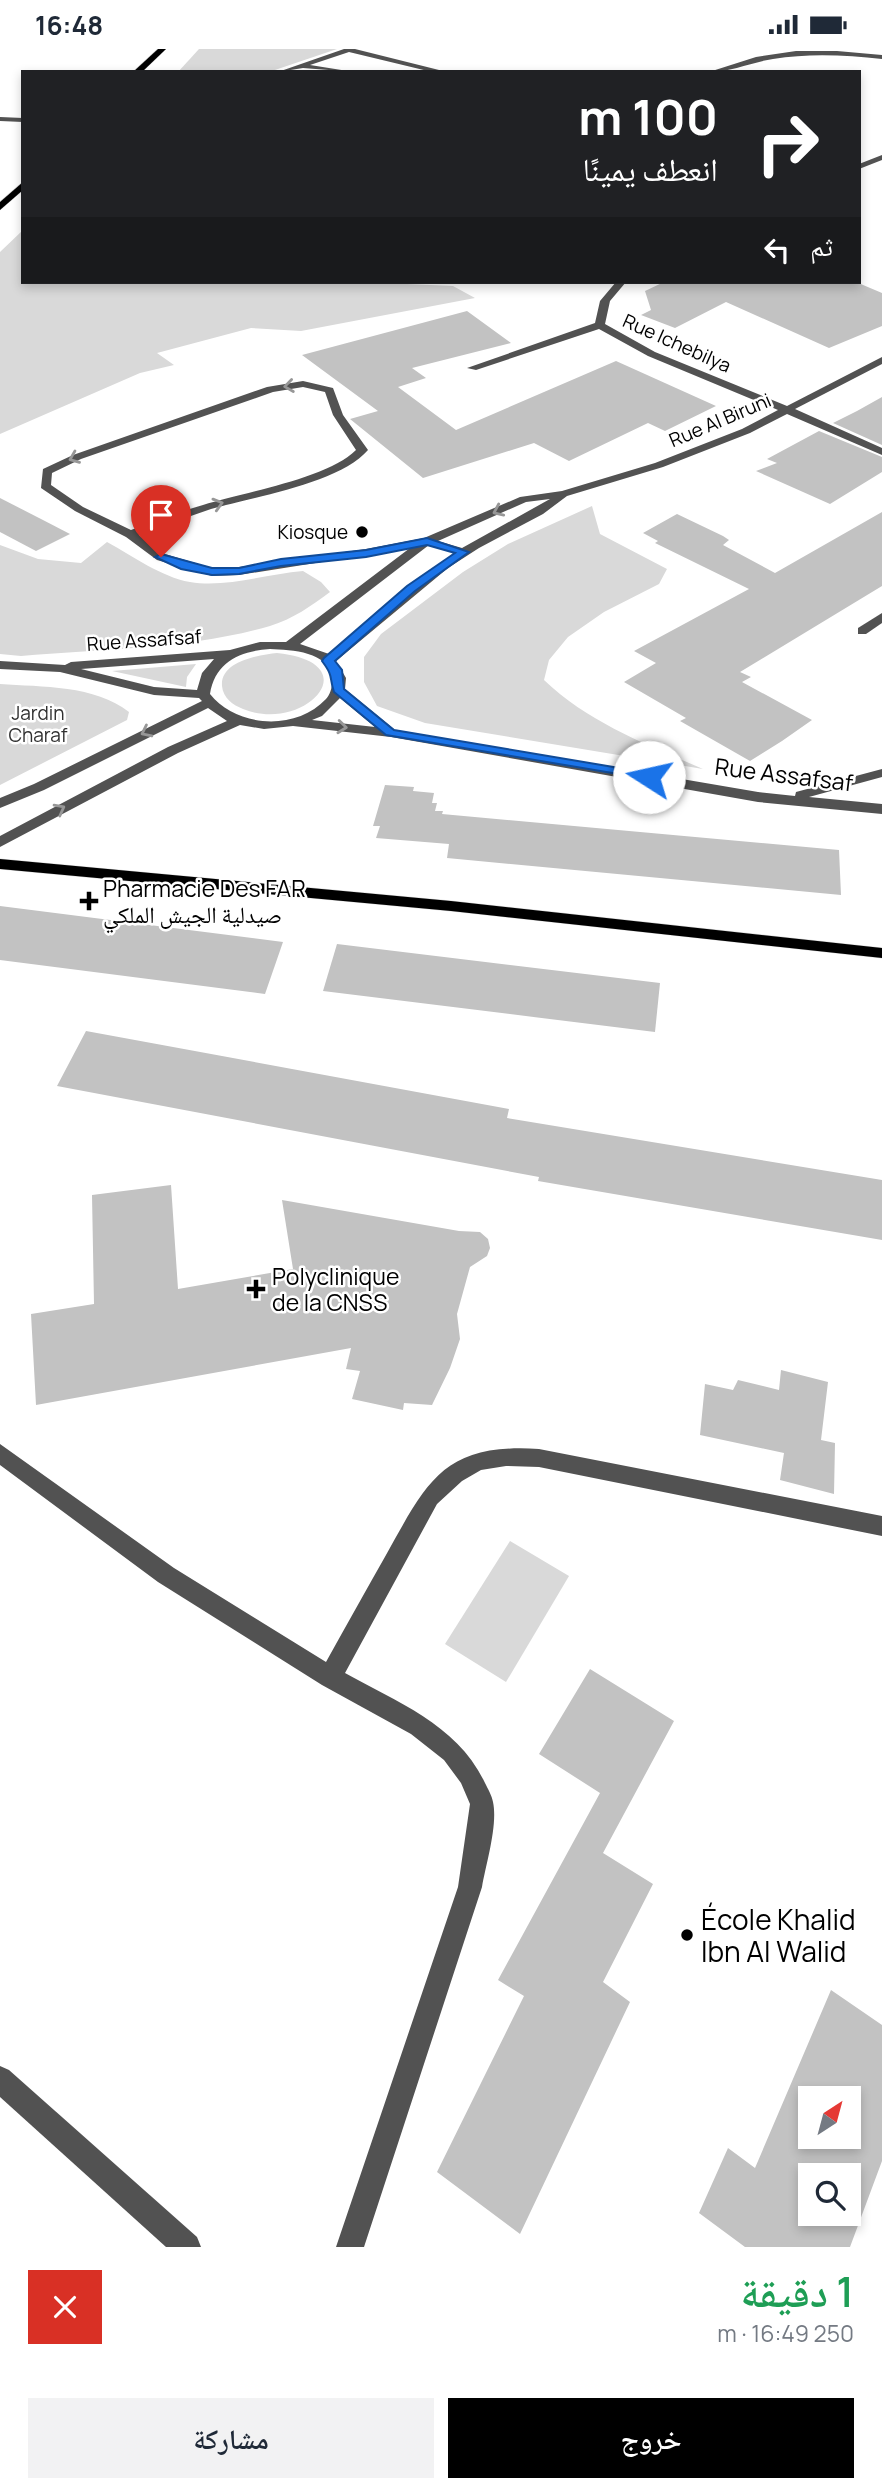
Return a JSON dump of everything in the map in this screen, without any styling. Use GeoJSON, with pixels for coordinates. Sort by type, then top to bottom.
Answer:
{"type":"FeatureCollection","features":[{"type":"Feature","properties":{"kind":"main road"},"geometry":{"type":"LineString","coordinates":[[139,70],[162,49]]}},
{"type":"Feature","properties":{"kind":"main road"},"geometry":{"type":"LineString","coordinates":[[0,207],[21,187]]}},
{"type":"Feature","properties":{"kind":"main road"},"geometry":{"type":"LineString","coordinates":[[0,864],[437,904],[882,953]]}},
{"type":"Feature","properties":{"kind":"street"},"geometry":{"type":"LineString","coordinates":[[289,70],[350,50],[435,70]]}},
{"type":"Feature","properties":{"kind":"street"},"geometry":{"type":"LineString","coordinates":[[720,70],[772,54],[811,50],[882,57]]}},
{"type":"Feature","properties":{"kind":"street"},"geometry":{"type":"LineString","coordinates":[[299,67],[330,70]]}},
{"type":"Feature","properties":{"kind":"street"},"geometry":{"type":"LineString","coordinates":[[0,119],[21,120]]}},
{"type":"Feature","properties":{"kind":"street"},"geometry":{"type":"LineString","coordinates":[[861,166],[882,157]]}},
{"type":"Feature","properties":{"kind":"street","name":"Rue Ichebilya"},"geometry":{"type":"LineString","coordinates":[[619,284],[603,301],[600,325],[649,353],[882,452]]}},
{"type":"Feature","properties":{"kind":"street"},"geometry":{"type":"LineString","coordinates":[[472,367],[600,325]]}},
{"type":"Feature","properties":{"kind":"street","name":"Rue Al Biruni"},"geometry":{"type":"LineString","coordinates":[[563,494],[659,465],[746,431],[882,360]]}},
{"type":"Feature","properties":{"kind":"street"},"geometry":{"type":"LineString","coordinates":[[131,534],[205,508],[321,474],[353,461],[362,450],[338,415],[329,390],[303,384],[248,395],[77,457],[47,471],[45,486],[79,509],[131,534],[161,557],[212,572],[239,571],[281,562],[366,553],[427,541],[524,499],[563,494]]}},
{"type":"Feature","properties":{"kind":"street"},"geometry":{"type":"LineString","coordinates":[[328,661],[411,588],[464,552],[536,516],[563,494]]}},
{"type":"Feature","properties":{"kind":"street"},"geometry":{"type":"LineString","coordinates":[[427,541],[464,552]]}},
{"type":"Feature","properties":{"kind":"street"},"geometry":{"type":"LineString","coordinates":[[289,646],[427,541]]}},
{"type":"Feature","properties":{"kind":"street"},"geometry":{"type":"LineString","coordinates":[[862,631],[882,617]]}},
{"type":"Feature","properties":{"kind":"street"},"geometry":{"type":"LineString","coordinates":[[260,646],[289,646],[311,651],[328,661],[336,670],[338,690],[330,703],[314,714],[293,722],[265,725],[238,721],[220,713],[206,699],[204,679],[214,665],[232,654],[260,646]]}},
{"type":"Feature","properties":{"kind":"street","name":"Rue Assafsaf"},"geometry":{"type":"LineString","coordinates":[[0,665],[60,668],[119,660],[232,654]]}},
{"type":"Feature","properties":{"kind":"street","name":"Rue Assafsaf"},"geometry":{"type":"LineString","coordinates":[[60,668],[154,691],[206,699]]}},
{"type":"Feature","properties":{"kind":"street","name":"Rue Assafsaf"},"geometry":{"type":"LineString","coordinates":[[338,690],[391,733]]}},
{"type":"Feature","properties":{"kind":"street"},"geometry":{"type":"LineString","coordinates":[[0,803],[39,787],[206,699]]}},
{"type":"Feature","properties":{"kind":"street"},"geometry":{"type":"LineString","coordinates":[[0,842],[173,750],[238,721]]}},
{"type":"Feature","properties":{"kind":"street","name":"Rue Assafsaf"},"geometry":{"type":"LineString","coordinates":[[293,722],[391,733],[758,797],[882,809]]}},
{"type":"Feature","properties":{"kind":"street"},"geometry":{"type":"LineString","coordinates":[[788,798],[882,772]]}},
{"type":"Feature","properties":{"kind":"street"},"geometry":{"type":"LineString","coordinates":[[0,1453],[166,1574],[330,1677],[419,1726],[452,1752],[469,1775],[482,1803],[470,1887],[350,2247]]}},
{"type":"Feature","properties":{"kind":"street"},"geometry":{"type":"LineString","coordinates":[[330,1677],[430,1497],[450,1476],[489,1457],[540,1458],[882,1526]]}},
{"type":"Feature","properties":{"kind":"street"},"geometry":{"type":"LineString","coordinates":[[0,2079],[187,2247]]}},
{"type":"Feature","properties":{"kind":"green space"},"geometry":{"type":"Polygon","coordinates":[[[199,49],[337,49],[275,70],[180,70],[199,49]]]}},
{"type":"Feature","properties":{"kind":"green space"},"geometry":{"type":"Polygon","coordinates":[[[21,232],[21,284],[407,284],[453,286],[475,298],[301,331],[251,328],[157,353],[174,365],[140,373],[0,434],[0,252],[21,232]]]}},
{"type":"Feature","properties":{"kind":"green space"},"geometry":{"type":"Polygon","coordinates":[[[592,506],[600,534],[667,569],[659,584],[604,612],[568,637],[549,660],[544,680],[580,709],[600,721],[640,742],[703,769],[425,723],[377,706],[364,682],[364,657],[381,634],[463,572],[508,544],[592,506]]]}},
{"type":"Feature","properties":{"kind":"green space"},"geometry":{"type":"Polygon","coordinates":[[[107,542],[158,571],[190,582],[232,582],[303,571],[321,582],[330,592],[302,612],[270,626],[240,634],[178,644],[21,656],[0,654],[0,545],[38,559],[81,563],[107,542]]]}},
{"type":"Feature","properties":{"kind":"green space"},"geometry":{"type":"Polygon","coordinates":[[[277,653],[305,659],[320,669],[324,682],[318,694],[305,705],[287,712],[266,714],[243,709],[229,700],[222,686],[227,671],[242,661],[277,653]]]}},
{"type":"Feature","properties":{"kind":"green space"},"geometry":{"type":"Polygon","coordinates":[[[196,664],[187,677],[186,687],[112,671],[196,664]]]}},
{"type":"Feature","properties":{"kind":"green space","name":"Jardin Charaf"},"geometry":{"type":"Polygon","coordinates":[[[0,684],[84,692],[115,703],[129,712],[127,720],[0,785],[0,684]]]}},
{"type":"Feature","properties":{"kind":"green space"},"geometry":{"type":"Polygon","coordinates":[[[510,1541],[569,1576],[506,1682],[445,1644],[510,1541]]]}},
{"type":"Feature","properties":{"kind":"building"},"geometry":{"type":"Polygon","coordinates":[[[660,284],[861,284],[882,293],[882,326],[829,348],[726,302],[675,328],[641,315],[651,310],[645,291],[660,284]]]}},
{"type":"Feature","properties":{"kind":"building"},"geometry":{"type":"Polygon","coordinates":[[[467,311],[511,343],[412,368],[426,378],[398,387],[456,430],[616,361],[716,406],[665,431],[648,423],[569,461],[534,443],[423,478],[350,419],[378,411],[302,355],[467,311]]]}},
{"type":"Feature","properties":{"kind":"building"},"geometry":{"type":"Polygon","coordinates":[[[882,397],[882,445],[833,423],[857,411],[882,397]]]}},
{"type":"Feature","properties":{"kind":"building"},"geometry":{"type":"Polygon","coordinates":[[[819,431],[882,457],[882,472],[830,504],[756,471],[777,463],[767,459],[819,431]]]}},
{"type":"Feature","properties":{"kind":"building"},"geometry":{"type":"Polygon","coordinates":[[[0,498],[70,534],[36,551],[0,532],[0,498]]]}},
{"type":"Feature","properties":{"kind":"building"},"geometry":{"type":"Polygon","coordinates":[[[882,512],[882,586],[740,672],[751,677],[742,682],[812,720],[782,741],[750,761],[680,721],[686,718],[624,682],[656,663],[634,651],[749,589],[655,543],[658,541],[643,533],[677,514],[723,536],[729,540],[723,545],[775,573],[882,512]]]}},
{"type":"Feature","properties":{"kind":"building"},"geometry":{"type":"Polygon","coordinates":[[[385,785],[414,787],[413,791],[434,793],[432,803],[437,803],[435,811],[443,811],[442,814],[839,850],[841,895],[447,858],[449,844],[376,838],[380,826],[373,826],[385,785]]]}},
{"type":"Feature","properties":{"kind":"building"},"geometry":{"type":"Polygon","coordinates":[[[0,906],[283,942],[265,994],[0,960],[0,906]]]}},
{"type":"Feature","properties":{"kind":"building"},"geometry":{"type":"Polygon","coordinates":[[[337,944],[660,983],[655,1032],[323,991],[337,944]]]}},
{"type":"Feature","properties":{"kind":"building"},"geometry":{"type":"Polygon","coordinates":[[[86,1031],[509,1109],[507,1118],[882,1180],[882,1240],[538,1181],[539,1177],[57,1086],[86,1031]]]}},
{"type":"Feature","properties":{"kind":"building"},"geometry":{"type":"Polygon","coordinates":[[[171,1185],[178,1289],[293,1269],[282,1200],[459,1231],[480,1232],[488,1239],[490,1248],[487,1256],[470,1267],[457,1314],[460,1339],[450,1368],[432,1405],[404,1403],[403,1410],[352,1399],[360,1371],[346,1369],[351,1348],[36,1405],[31,1314],[94,1304],[92,1195],[171,1185]]]}},
{"type":"Feature","properties":{"kind":"building"},"geometry":{"type":"Polygon","coordinates":[[[781,1370],[828,1382],[821,1440],[835,1443],[834,1494],[780,1480],[784,1453],[700,1435],[705,1384],[733,1390],[738,1380],[779,1390],[781,1370]]]}},
{"type":"Feature","properties":{"kind":"building"},"geometry":{"type":"Polygon","coordinates":[[[590,1669],[674,1721],[603,1853],[653,1884],[603,1982],[630,2002],[520,2234],[437,2172],[524,1996],[498,1980],[600,1793],[539,1754],[590,1669]]]}},
{"type":"Feature","properties":{"kind":"building"},"geometry":{"type":"Polygon","coordinates":[[[831,1990],[882,2025],[882,2161],[861,2217],[861,2163],[798,2163],[798,2226],[858,2226],[850,2247],[745,2247],[699,2213],[728,2148],[755,2168],[831,1990]]]}},
{"type":"Feature","properties":{"kind":"place","name":"Kiosque"},"geometry":{"type":"Point","coordinates":[362,532]}},
{"type":"Feature","properties":{"kind":"place","name":"Pharmacie Des FAR صيدلية الجيش الملكي"},"geometry":{"type":"Point","coordinates":[89,901]}},
{"type":"Feature","properties":{"kind":"place","name":"Polyclinique de la CNSS"},"geometry":{"type":"Point","coordinates":[256,1289]}},
{"type":"Feature","properties":{"kind":"place","name":"École Khalid Ibn Al Walid"},"geometry":{"type":"Point","coordinates":[687,1935]}},
{"type":"Feature","properties":{"kind":"route"},"geometry":{"type":"LineString","coordinates":[[161,557],[212,572],[239,571],[281,562],[366,553],[427,541],[464,552],[411,588],[328,661],[336,670],[338,690],[391,733],[649,777]]}}]}
